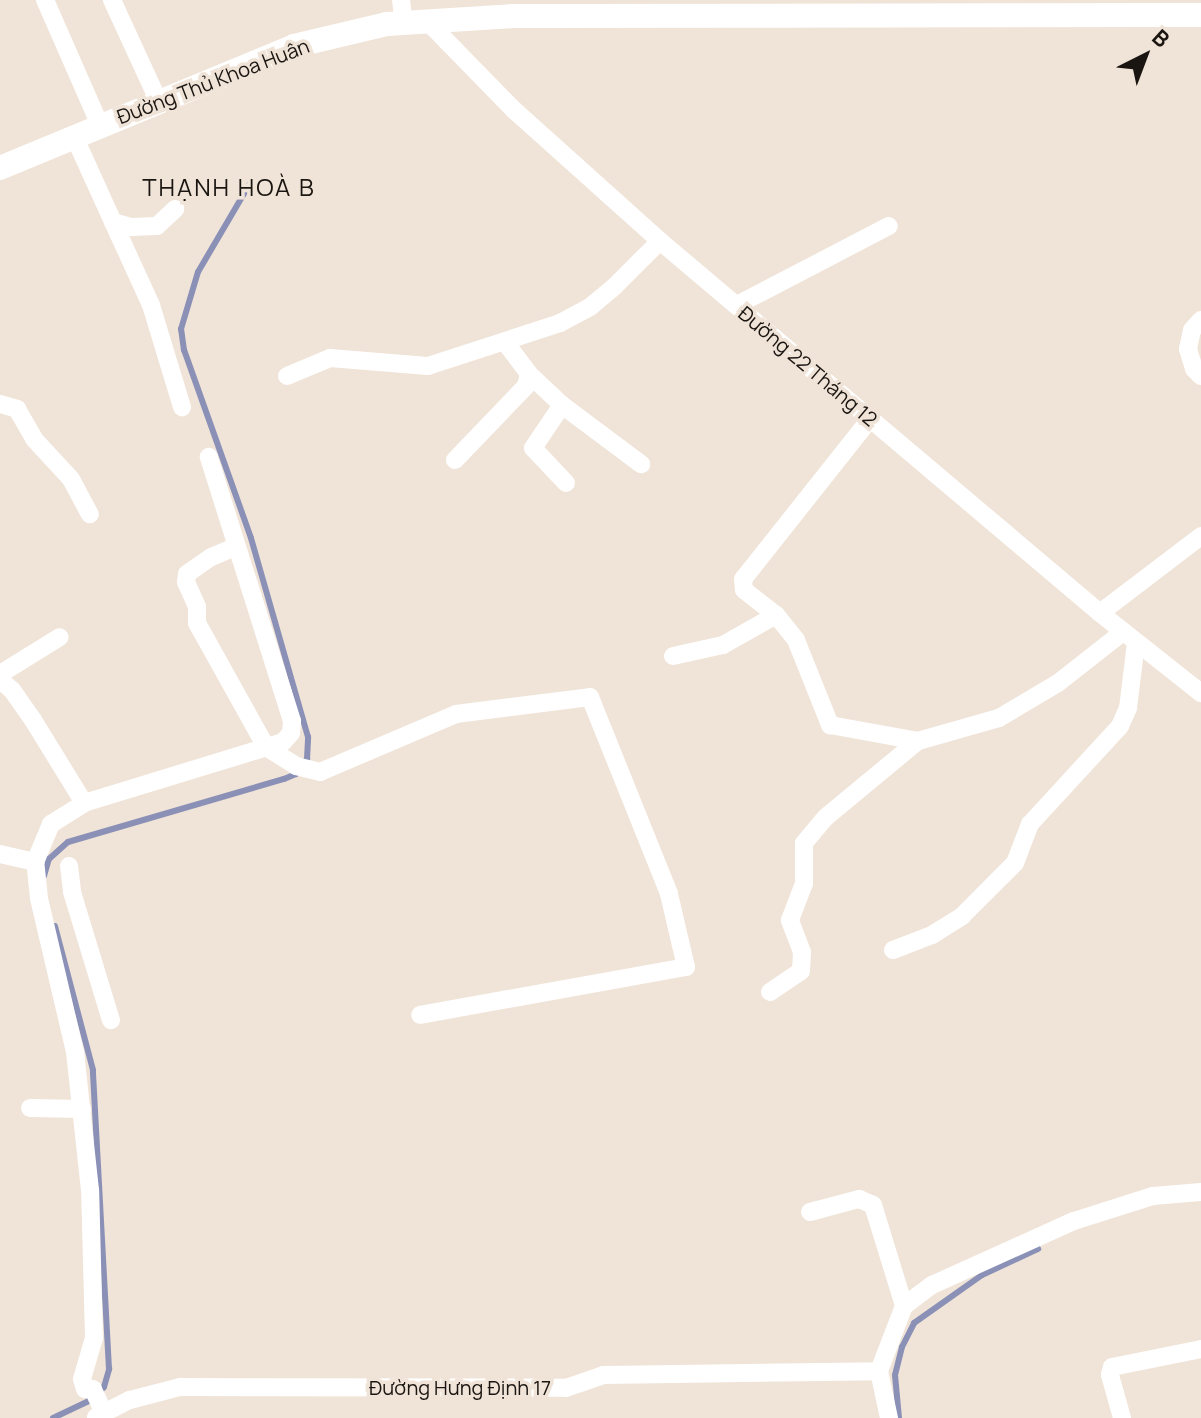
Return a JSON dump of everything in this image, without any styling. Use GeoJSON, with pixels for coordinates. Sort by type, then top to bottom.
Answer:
{"type":"FeatureCollection","features":[{"type":"Feature","properties":{"kind":"main road","name":"Đường Thủ Khoa Huân"},"geometry":{"type":"LineString","coordinates":[[0,168],[294,46],[402,11],[428,22],[639,8],[1201,15]]}},
{"type":"Feature","properties":{"kind":"street"},"geometry":{"type":"LineString","coordinates":[[45,0],[100,125]]}},
{"type":"Feature","properties":{"kind":"street"},"geometry":{"type":"LineString","coordinates":[[112,0],[159,102]]}},
{"type":"Feature","properties":{"kind":"street","name":"Đường 22 Tháng 12"},"geometry":{"type":"LineString","coordinates":[[428,22],[514,110],[660,241],[1100,613],[1201,693]]}},
{"type":"Feature","properties":{"kind":"street"},"geometry":{"type":"LineString","coordinates":[[74,136],[151,305],[182,407]]}},
{"type":"Feature","properties":{"kind":"street"},"geometry":{"type":"LineString","coordinates":[[113,222],[131,227],[157,226],[175,209]]}},
{"type":"Feature","properties":{"kind":"street"},"geometry":{"type":"LineString","coordinates":[[737,305],[889,226]]}},
{"type":"Feature","properties":{"kind":"street"},"geometry":{"type":"LineString","coordinates":[[287,376],[330,358],[355,357],[428,366],[560,323],[590,307],[660,241]]}},
{"type":"Feature","properties":{"kind":"street"},"geometry":{"type":"LineString","coordinates":[[1201,320],[1192,330],[1188,349],[1194,369],[1201,376]]}},
{"type":"Feature","properties":{"kind":"street"},"geometry":{"type":"LineString","coordinates":[[505,342],[529,374],[562,405],[641,464]]}},
{"type":"Feature","properties":{"kind":"street"},"geometry":{"type":"LineString","coordinates":[[455,460],[526,386],[529,374]]}},
{"type":"Feature","properties":{"kind":"street"},"geometry":{"type":"LineString","coordinates":[[0,404],[17,409],[34,439],[71,479],[90,514]]}},
{"type":"Feature","properties":{"kind":"street"},"geometry":{"type":"LineString","coordinates":[[562,405],[533,448],[566,483]]}},
{"type":"Feature","properties":{"kind":"street"},"geometry":{"type":"LineString","coordinates":[[870,419],[743,579],[744,590],[776,615],[796,640],[830,725],[918,741]]}},
{"type":"Feature","properties":{"kind":"street"},"geometry":{"type":"LineString","coordinates":[[35,862],[51,824],[84,803],[283,742],[291,733],[292,721],[209,457]]}},
{"type":"Feature","properties":{"kind":"street"},"geometry":{"type":"LineString","coordinates":[[1100,613],[1201,536]]}},
{"type":"Feature","properties":{"kind":"street"},"geometry":{"type":"LineString","coordinates":[[235,547],[211,557],[187,574],[186,582],[197,607],[197,623],[266,747],[296,766],[320,772],[456,714],[590,697],[669,894],[686,967],[420,1015]]}},
{"type":"Feature","properties":{"kind":"street"},"geometry":{"type":"LineString","coordinates":[[673,656],[723,645],[776,615]]}},
{"type":"Feature","properties":{"kind":"street"},"geometry":{"type":"LineString","coordinates":[[60,637],[0,677],[33,720],[84,803]]}},
{"type":"Feature","properties":{"kind":"street"},"geometry":{"type":"LineString","coordinates":[[770,992],[801,971],[802,952],[790,920],[804,884],[804,843],[826,817],[918,741],[999,718],[1130,637]]}},
{"type":"Feature","properties":{"kind":"street"},"geometry":{"type":"LineString","coordinates":[[893,950],[932,935],[962,916],[1015,863],[1030,824],[1120,726],[1128,708],[1130,637]]}},
{"type":"Feature","properties":{"kind":"street"},"geometry":{"type":"LineString","coordinates":[[0,854],[35,862],[111,1020]]}},
{"type":"Feature","properties":{"kind":"street"},"geometry":{"type":"LineString","coordinates":[[69,866],[52,895],[75,1052],[90,1190],[95,1323],[91,1353],[82,1379],[99,1416]]}},
{"type":"Feature","properties":{"kind":"street"},"geometry":{"type":"LineString","coordinates":[[30,1108],[82,1109]]}},
{"type":"Feature","properties":{"kind":"street"},"geometry":{"type":"LineString","coordinates":[[889,1418],[879,1371],[904,1306],[932,1285],[1074,1221],[1153,1196],[1201,1192]]}},
{"type":"Feature","properties":{"kind":"street"},"geometry":{"type":"LineString","coordinates":[[810,1212],[859,1199],[873,1205],[904,1306]]}},
{"type":"Feature","properties":{"kind":"street"},"geometry":{"type":"LineString","coordinates":[[1122,1418],[1110,1375],[1112,1367],[1201,1349]]}},
{"type":"Feature","properties":{"kind":"street","name":"Đường Hưng Định 17"},"geometry":{"type":"LineString","coordinates":[[99,1416],[130,1400],[180,1387],[566,1388],[603,1375],[879,1371]]}},
{"type":"Feature","properties":{"kind":"waterway"},"geometry":{"type":"LineString","coordinates":[[44,876],[49,859],[68,842],[284,779],[296,774],[307,759],[308,737],[251,538],[184,350],[181,329],[198,272],[252,180]]}},
{"type":"Feature","properties":{"kind":"waterway"},"geometry":{"type":"LineString","coordinates":[[53,1418],[91,1400],[104,1387],[109,1369],[93,1070],[55,926]]}},
{"type":"Feature","properties":{"kind":"waterway"},"geometry":{"type":"LineString","coordinates":[[899,1418],[895,1375],[902,1347],[914,1323],[982,1275],[1038,1249]]}},
{"type":"Feature","properties":{"kind":"district","name":"THẠNH HOÀ B"},"geometry":{"type":"Point","coordinates":[229,187]}}]}
